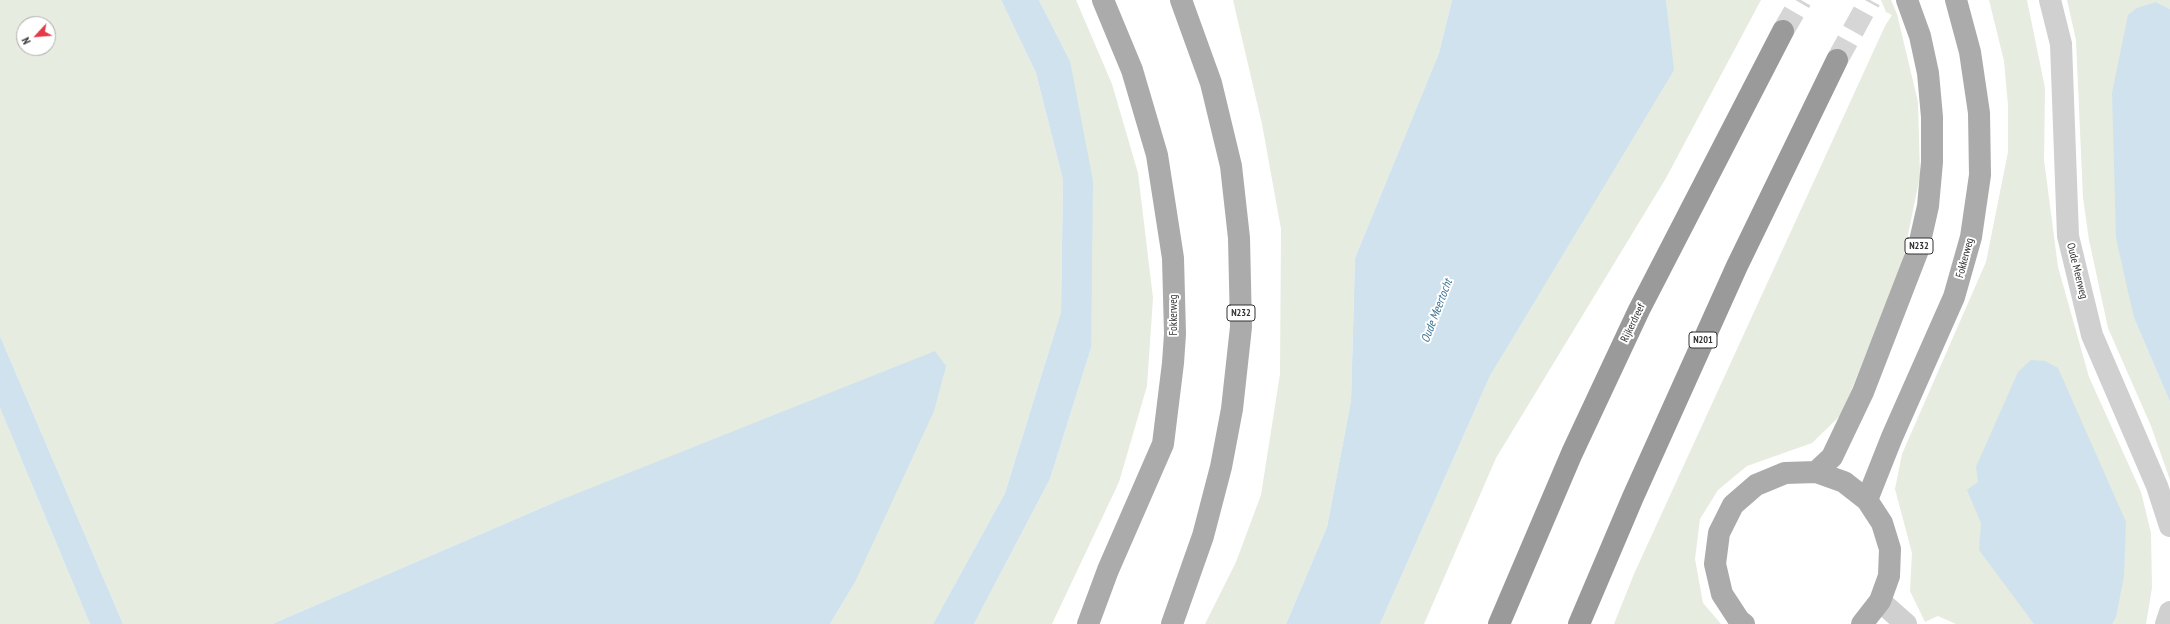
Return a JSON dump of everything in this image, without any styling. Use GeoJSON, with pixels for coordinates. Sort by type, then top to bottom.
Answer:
{"type":"FeatureCollection","features":[{"type":"Feature","properties":{"kind":"highway","name":"Rijkerdreef"},"geometry":{"type":"LineString","coordinates":[[1499,624],[1572,453],[1638,310],[1783,31]]}},
{"type":"Feature","properties":{"kind":"highway","name":"N201"},"geometry":{"type":"LineString","coordinates":[[1579,624],[1636,490],[1737,266],[1837,60]]}},
{"type":"Feature","properties":{"kind":"main road","name":"Fokkerweg"},"geometry":{"type":"LineString","coordinates":[[1088,624],[1108,570],[1163,444],[1173,363],[1174,334],[1173,258],[1157,155],[1132,70],[1103,0]]}},
{"type":"Feature","properties":{"kind":"main road","name":"N232"},"geometry":{"type":"LineString","coordinates":[[1172,624],[1203,536],[1222,467],[1232,409],[1241,327],[1239,238],[1231,166],[1211,83],[1181,0]]}},
{"type":"Feature","properties":{"kind":"main road","name":"N232"},"geometry":{"type":"LineString","coordinates":[[1816,472],[1832,457],[1863,392],[1918,250],[1928,206],[1932,162],[1931,109],[1928,73],[1920,36],[1906,0]]}},
{"type":"Feature","properties":{"kind":"main road","name":"Fokkerweg"},"geometry":{"type":"LineString","coordinates":[[1867,500],[1892,436],[1954,297],[1971,237],[1980,175],[1976,84],[1963,21],[1956,0]]}},
{"type":"Feature","properties":{"kind":"main road"},"geometry":{"type":"LineString","coordinates":[[1744,624],[1739,620],[1722,594],[1715,564],[1719,533],[1733,505],[1756,485],[1785,473],[1816,472],[1844,482],[1867,500],[1882,523],[1890,549],[1889,576],[1880,601],[1862,624]]}},
{"type":"Feature","properties":{"kind":"street","name":"Oude Meerweg"},"geometry":{"type":"LineString","coordinates":[[2050,0],[2061,44],[2068,236],[2092,334],[2157,486],[2170,526]]}},
{"type":"Feature","properties":{"kind":"street"},"geometry":{"type":"LineString","coordinates":[[1880,601],[1906,624]]}},
{"type":"Feature","properties":{"kind":"street"},"geometry":{"type":"LineString","coordinates":[[2166,624],[2170,612]]}},
{"type":"Feature","properties":{"kind":"shaded area"},"geometry":{"type":"Polygon","coordinates":[[[0,0],[1001,0],[1036,73],[1063,180],[1061,312],[1005,493],[933,624],[830,624],[854,584],[553,503],[272,624],[123,624],[0,336],[0,0]]]}},
{"type":"Feature","properties":{"kind":"shaded area"},"geometry":{"type":"Polygon","coordinates":[[[1039,0],[1076,0],[1112,84],[1138,173],[1153,298],[1147,386],[1119,482],[1052,624],[974,624],[1050,479],[1091,348],[1070,61],[1039,0]]]}},
{"type":"Feature","properties":{"kind":"shaded area"},"geometry":{"type":"Polygon","coordinates":[[[1233,0],[1452,0],[1439,53],[1355,258],[1351,401],[1327,527],[1286,624],[1205,624],[1236,562],[1261,495],[1280,374],[1281,229],[1262,124],[1233,0]]]}},
{"type":"Feature","properties":{"kind":"shaded area"},"geometry":{"type":"Polygon","coordinates":[[[1666,0],[1761,0],[1666,178],[1496,458],[1424,624],[1380,624],[1490,376],[1673,70],[1666,0]]]}},
{"type":"Feature","properties":{"kind":"shaded area"},"geometry":{"type":"Polygon","coordinates":[[[1881,0],[1891,0],[1897,14],[1918,102],[1920,176],[1901,269],[1841,415],[1812,443],[1747,466],[1718,490],[1700,519],[1695,559],[1703,603],[1721,624],[1614,624],[1634,574],[1885,26],[1892,15],[1886,12],[1881,0]]]}},
{"type":"Feature","properties":{"kind":"shaded area"},"geometry":{"type":"Polygon","coordinates":[[[1989,0],[2027,0],[2045,88],[2044,160],[2058,267],[2089,377],[2141,492],[2151,533],[2152,588],[2146,624],[1956,624],[1938,616],[1925,622],[1910,591],[1912,553],[1895,489],[1902,454],[1986,262],[2008,152],[2008,105],[2004,61],[1989,0]]]}},
{"type":"Feature","properties":{"kind":"shaded area"},"geometry":{"type":"Polygon","coordinates":[[[2067,0],[2170,0],[2170,9],[2156,2],[2134,318],[2170,402],[2170,480],[2151,426],[2108,328],[2089,240],[2083,198],[2076,40],[2067,0]]]}},
{"type":"Feature","properties":{"kind":"shaded area"},"geometry":{"type":"Polygon","coordinates":[[[0,408],[90,624],[0,624],[0,408]]]}},
{"type":"Feature","properties":{"kind":"water"},"geometry":{"type":"Polygon","coordinates":[[[1001,0],[1039,0],[1070,61],[1093,181],[1091,348],[1050,479],[974,624],[933,624],[1005,493],[1061,312],[1063,180],[1036,73],[1001,0]]]}},
{"type":"Feature","properties":{"kind":"water","name":"Oude Meertocht"},"geometry":{"type":"Polygon","coordinates":[[[1452,0],[1666,0],[1674,70],[1490,376],[1380,624],[1286,624],[1327,527],[1351,401],[1355,258],[1439,53],[1452,0]]]}},
{"type":"Feature","properties":{"kind":"water"},"geometry":{"type":"Polygon","coordinates":[[[2156,2],[2170,9],[2170,402],[2134,318],[2116,238],[2112,93],[2128,15],[2137,8],[2156,2]]]}},
{"type":"Feature","properties":{"kind":"water"},"geometry":{"type":"Polygon","coordinates":[[[0,336],[123,624],[90,624],[0,408],[0,336]]]}},
{"type":"Feature","properties":{"kind":"water"},"geometry":{"type":"Polygon","coordinates":[[[935,351],[946,366],[934,411],[854,584],[830,624],[272,624],[553,503],[935,351]]]}},
{"type":"Feature","properties":{"kind":"water"},"geometry":{"type":"Polygon","coordinates":[[[2031,360],[2045,361],[2058,368],[2126,522],[2124,576],[2116,617],[2112,624],[2034,624],[1979,550],[1981,523],[1967,490],[1978,482],[1976,467],[2018,372],[2031,360]]]}},
{"type":"Feature","properties":{"kind":"tunnel"},"geometry":{"type":"LineString","coordinates":[[1783,31],[1801,0]]}},
{"type":"Feature","properties":{"kind":"tunnel"},"geometry":{"type":"LineString","coordinates":[[1837,60],[1870,0]]}}]}
